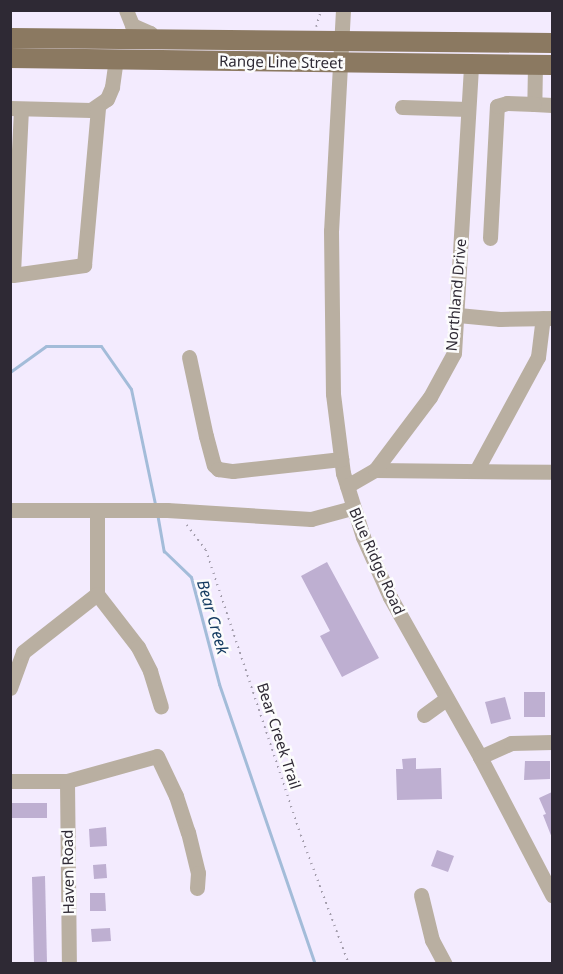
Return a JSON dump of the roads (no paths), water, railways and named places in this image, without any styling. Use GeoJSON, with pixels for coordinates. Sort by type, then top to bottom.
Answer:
{"type":"FeatureCollection","features":[{"type":"Feature","properties":{"kind":"main road","name":"Range Line Street"},"geometry":{"type":"LineString","coordinates":[[10,38],[552,44]]}},
{"type":"Feature","properties":{"kind":"main road"},"geometry":{"type":"LineString","coordinates":[[10,49],[103,50],[131,40]]}},
{"type":"Feature","properties":{"kind":"main road","name":"Range Line Street"},"geometry":{"type":"LineString","coordinates":[[10,57],[544,65]]}},
{"type":"Feature","properties":{"kind":"street"},"geometry":{"type":"LineString","coordinates":[[107,39],[118,28],[125,10]]}},
{"type":"Feature","properties":{"kind":"street"},"geometry":{"type":"LineString","coordinates":[[125,10],[132,24],[150,33],[156,40]]}},
{"type":"Feature","properties":{"kind":"street","name":"Blue Ridge Road"},"geometry":{"type":"LineString","coordinates":[[343,10],[331,241],[333,394],[346,486],[352,508],[390,597],[480,757],[552,895]]}},
{"type":"Feature","properties":{"kind":"street"},"geometry":{"type":"LineString","coordinates":[[98,107],[84,265],[13,275],[16,108],[82,111],[98,107],[107,99],[112,87],[116,59]]}},
{"type":"Feature","properties":{"kind":"street","name":"Northland Drive"},"geometry":{"type":"LineString","coordinates":[[346,486],[375,470],[430,397],[454,353],[471,64]]}},
{"type":"Feature","properties":{"kind":"street"},"geometry":{"type":"LineString","coordinates":[[534,104],[544,65]]}},
{"type":"Feature","properties":{"kind":"street"},"geometry":{"type":"LineString","coordinates":[[490,238],[497,106],[507,103],[552,105]]}},
{"type":"Feature","properties":{"kind":"street"},"geometry":{"type":"LineString","coordinates":[[402,107],[468,109]]}},
{"type":"Feature","properties":{"kind":"street"},"geometry":{"type":"LineString","coordinates":[[458,315],[500,319],[548,318],[538,357],[476,471]]}},
{"type":"Feature","properties":{"kind":"street"},"geometry":{"type":"LineString","coordinates":[[189,357],[206,435],[214,465],[218,470],[233,471],[341,459]]}},
{"type":"Feature","properties":{"kind":"street"},"geometry":{"type":"LineString","coordinates":[[375,470],[552,472]]}},
{"type":"Feature","properties":{"kind":"street"},"geometry":{"type":"LineString","coordinates":[[10,510],[167,510],[311,519],[352,508]]}},
{"type":"Feature","properties":{"kind":"street"},"geometry":{"type":"LineString","coordinates":[[97,511],[97,594],[138,647],[150,671],[161,706]]}},
{"type":"Feature","properties":{"kind":"street"},"geometry":{"type":"LineString","coordinates":[[10,688],[23,652],[97,594]]}},
{"type":"Feature","properties":{"kind":"street"},"geometry":{"type":"LineString","coordinates":[[424,715],[446,699]]}},
{"type":"Feature","properties":{"kind":"street"},"geometry":{"type":"LineString","coordinates":[[480,757],[511,743],[552,742]]}},
{"type":"Feature","properties":{"kind":"street"},"geometry":{"type":"LineString","coordinates":[[10,781],[67,781],[157,756],[176,796],[188,832],[198,873],[197,888]]}},
{"type":"Feature","properties":{"kind":"street","name":"Haven Road"},"geometry":{"type":"LineString","coordinates":[[67,781],[69,963]]}},
{"type":"Feature","properties":{"kind":"street"},"geometry":{"type":"LineString","coordinates":[[421,895],[432,940],[445,963]]}},
{"type":"Feature","properties":{"kind":"waterway","name":"Bear Creek"},"geometry":{"type":"LineString","coordinates":[[10,372],[46,346],[101,346],[131,389],[155,504]]}},
{"type":"Feature","properties":{"kind":"waterway","name":"Bear Creek"},"geometry":{"type":"LineString","coordinates":[[157,513],[164,551],[191,577],[219,684],[315,964]]}}]}
